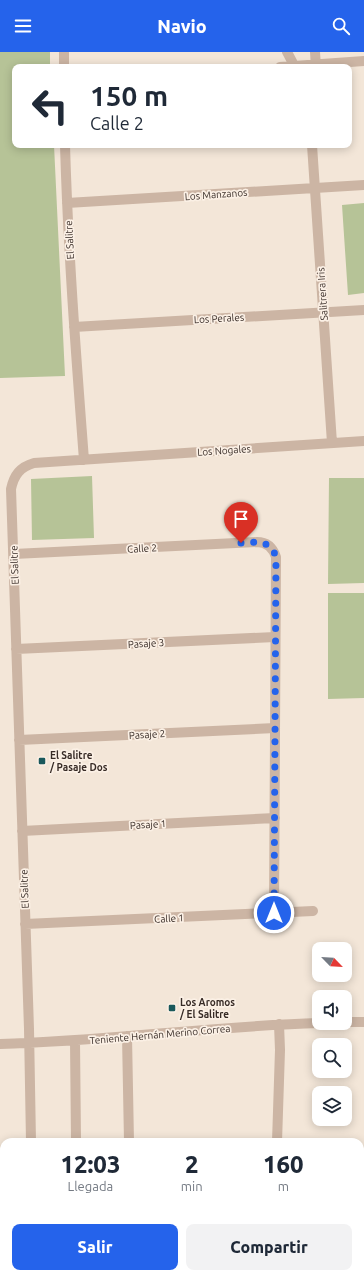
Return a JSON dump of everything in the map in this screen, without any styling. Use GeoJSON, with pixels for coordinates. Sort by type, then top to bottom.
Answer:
{"type":"FeatureCollection","features":[{"type":"Feature","properties":{"kind":"street"},"geometry":{"type":"LineString","coordinates":[[64,52],[64,64]]}},
{"type":"Feature","properties":{"kind":"street"},"geometry":{"type":"LineString","coordinates":[[287,52],[294,64]]}},
{"type":"Feature","properties":{"kind":"street"},"geometry":{"type":"LineString","coordinates":[[315,52],[316,64]]}},
{"type":"Feature","properties":{"kind":"street"},"geometry":{"type":"LineString","coordinates":[[340,64],[364,62]]}},
{"type":"Feature","properties":{"kind":"street","name":"El Salitre"},"geometry":{"type":"LineString","coordinates":[[30,1138],[29,1044],[11,489],[15,477],[23,468],[34,463],[84,460],[74,327],[67,203],[66,148]]}},
{"type":"Feature","properties":{"kind":"street","name":"Salitrera Iris"},"geometry":{"type":"LineString","coordinates":[[312,148],[332,443]]}},
{"type":"Feature","properties":{"kind":"street","name":"Los Manzanos"},"geometry":{"type":"LineString","coordinates":[[67,203],[364,185]]}},
{"type":"Feature","properties":{"kind":"street","name":"Los Perales"},"geometry":{"type":"LineString","coordinates":[[74,327],[364,310]]}},
{"type":"Feature","properties":{"kind":"street","name":"Los Nogales"},"geometry":{"type":"LineString","coordinates":[[84,460],[364,441]]}},
{"type":"Feature","properties":{"kind":"street","name":"Calle 2"},"geometry":{"type":"LineString","coordinates":[[14,554],[261,542],[270,546],[276,557],[275,637]]}},
{"type":"Feature","properties":{"kind":"street"},"geometry":{"type":"LineString","coordinates":[[274,913],[275,637]]}},
{"type":"Feature","properties":{"kind":"street","name":"Pasaje 3"},"geometry":{"type":"LineString","coordinates":[[16,649],[275,637]]}},
{"type":"Feature","properties":{"kind":"street","name":"Pasaje 2"},"geometry":{"type":"LineString","coordinates":[[19,740],[275,728]]}},
{"type":"Feature","properties":{"kind":"street","name":"Pasaje 1"},"geometry":{"type":"LineString","coordinates":[[22,830],[275,818]]}},
{"type":"Feature","properties":{"kind":"street","name":"Calle 1"},"geometry":{"type":"LineString","coordinates":[[25,924],[313,911]]}},
{"type":"Feature","properties":{"kind":"street"},"geometry":{"type":"LineString","coordinates":[[352,1022],[364,1022]]}},
{"type":"Feature","properties":{"kind":"street","name":"Teniente Hernán Merino Correa"},"geometry":{"type":"LineString","coordinates":[[0,1044],[75,1041],[279,1024],[312,1023]]}},
{"type":"Feature","properties":{"kind":"street"},"geometry":{"type":"LineString","coordinates":[[277,1138],[280,1050],[279,1024]]}},
{"type":"Feature","properties":{"kind":"street"},"geometry":{"type":"LineString","coordinates":[[127,1036],[129,1138]]}},
{"type":"Feature","properties":{"kind":"street"},"geometry":{"type":"LineString","coordinates":[[75,1041],[76,1138]]}},
{"type":"Feature","properties":{"kind":"green space"},"geometry":{"type":"Polygon","coordinates":[[[0,52],[50,52],[50,64],[12,64],[12,148],[54,148],[65,376],[0,378],[0,52]]]}},
{"type":"Feature","properties":{"kind":"green space"},"geometry":{"type":"Polygon","coordinates":[[[364,203],[364,293],[348,295],[342,205],[364,203]]]}},
{"type":"Feature","properties":{"kind":"green space"},"geometry":{"type":"Polygon","coordinates":[[[92,476],[94,538],[32,540],[31,479],[92,476]]]}},
{"type":"Feature","properties":{"kind":"green space"},"geometry":{"type":"Polygon","coordinates":[[[329,478],[364,478],[364,583],[328,584],[329,478]]]}},
{"type":"Feature","properties":{"kind":"green space"},"geometry":{"type":"Polygon","coordinates":[[[328,593],[364,593],[364,698],[328,699],[328,593]]]}},
{"type":"Feature","properties":{"kind":"place","name":"El Salitre / Pasaje Dos"},"geometry":{"type":"Point","coordinates":[42,761]}},
{"type":"Feature","properties":{"kind":"place","name":"Los Aromos / El Salitre"},"geometry":{"type":"Point","coordinates":[172,1008]}},
{"type":"Feature","properties":{"kind":"route"},"geometry":{"type":"LineString","coordinates":[[241,543],[261,542],[266,544],[273,549],[276,557],[274,913]]}}]}
